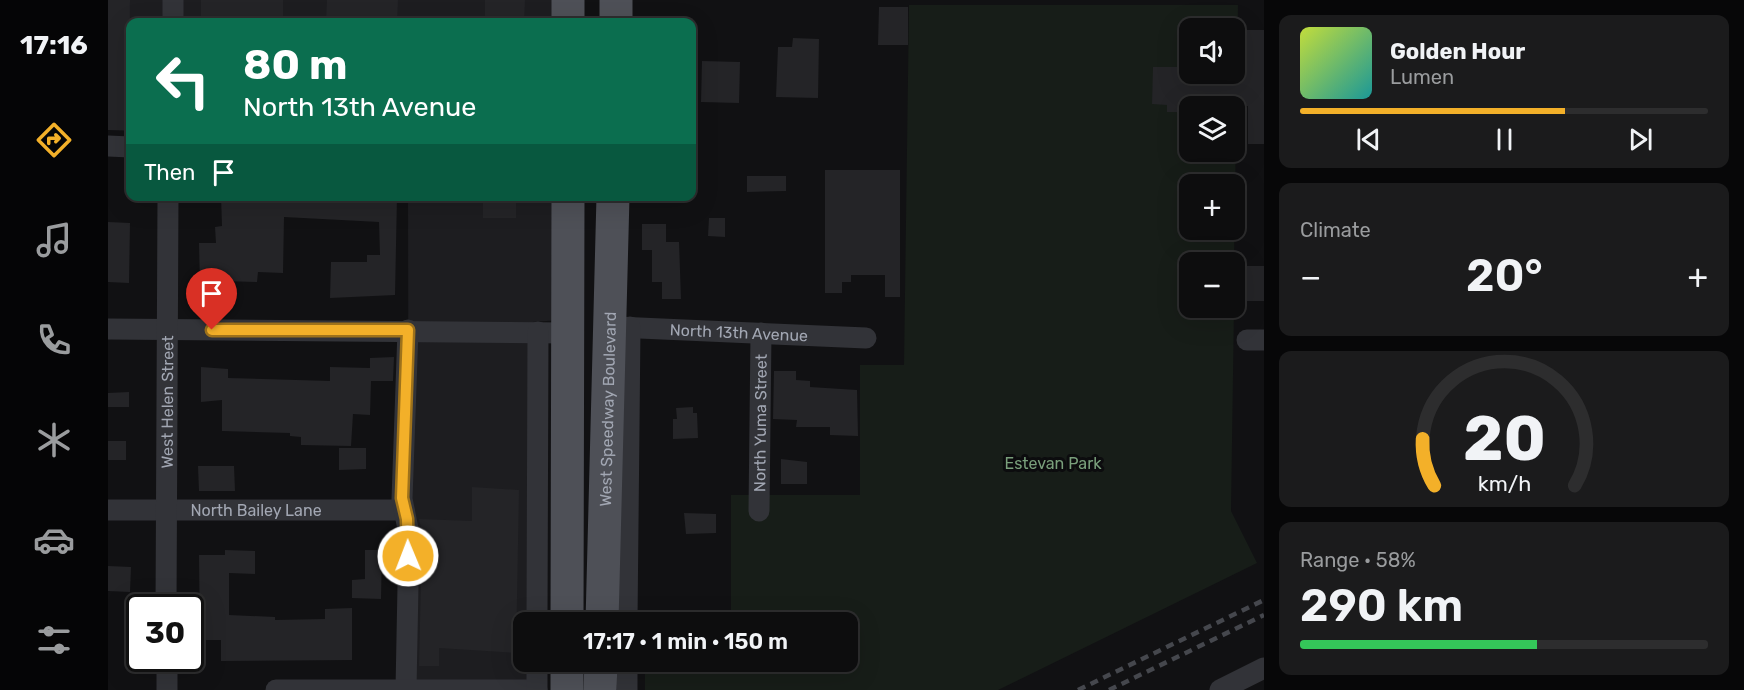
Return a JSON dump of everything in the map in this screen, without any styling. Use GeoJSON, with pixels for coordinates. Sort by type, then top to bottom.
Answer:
{"type":"FeatureCollection","features":[{"type":"Feature","properties":{"kind":"main road"},"geometry":{"type":"LineString","coordinates":[[568,0],[568,18]]}},
{"type":"Feature","properties":{"kind":"main road"},"geometry":{"type":"LineString","coordinates":[[616,0],[616,18]]}},
{"type":"Feature","properties":{"kind":"main road"},"geometry":{"type":"LineString","coordinates":[[567,201],[553,333],[567,612]]}},
{"type":"Feature","properties":{"kind":"main road","name":"West Speedway Boulevard"},"geometry":{"type":"LineString","coordinates":[[603,612],[621,327],[613,201]]}},
{"type":"Feature","properties":{"kind":"main road"},"geometry":{"type":"LineString","coordinates":[[567,672],[567,690]]}},
{"type":"Feature","properties":{"kind":"main road"},"geometry":{"type":"LineString","coordinates":[[600,690],[601,672]]}},
{"type":"Feature","properties":{"kind":"street"},"geometry":{"type":"LineString","coordinates":[[173,0],[173,18]]}},
{"type":"Feature","properties":{"kind":"street"},"geometry":{"type":"LineString","coordinates":[[108,146],[126,147]]}},
{"type":"Feature","properties":{"kind":"street","name":"West Helen Street"},"geometry":{"type":"LineString","coordinates":[[166,594],[168,201]]}},
{"type":"Feature","properties":{"kind":"street","name":"North 13th Avenue"},"geometry":{"type":"LineString","coordinates":[[621,327],[866,338]]}},
{"type":"Feature","properties":{"kind":"street","name":"West Speedway Boulevard"},"geometry":{"type":"LineString","coordinates":[[621,327],[627,612]]}},
{"type":"Feature","properties":{"kind":"street"},"geometry":{"type":"LineString","coordinates":[[108,330],[408,330],[553,333],[538,612]]}},
{"type":"Feature","properties":{"kind":"street"},"geometry":{"type":"LineString","coordinates":[[406,689],[409,534],[402,498],[408,330]]}},
{"type":"Feature","properties":{"kind":"street","name":"North Yuma Street"},"geometry":{"type":"LineString","coordinates":[[759,511],[761,333]]}},
{"type":"Feature","properties":{"kind":"street","name":"North Bailey Lane"},"geometry":{"type":"LineString","coordinates":[[108,510],[405,510]]}},
{"type":"Feature","properties":{"kind":"street"},"geometry":{"type":"LineString","coordinates":[[1220,690],[1264,668]]}},
{"type":"Feature","properties":{"kind":"street"},"geometry":{"type":"LineString","coordinates":[[167,672],[167,690]]}},
{"type":"Feature","properties":{"kind":"street"},"geometry":{"type":"LineString","coordinates":[[276,690],[537,690],[537,672]]}},
{"type":"Feature","properties":{"kind":"street"},"geometry":{"type":"LineString","coordinates":[[627,672],[627,690]]}},
{"type":"Feature","properties":{"kind":"shaded area"},"geometry":{"type":"Polygon","coordinates":[[[108,0],[560,0],[560,18],[126,18],[126,131],[108,130],[108,0]]]}},
{"type":"Feature","properties":{"kind":"shaded area"},"geometry":{"type":"Polygon","coordinates":[[[408,201],[560,201],[561,320],[533,322],[535,612],[513,612],[513,672],[535,672],[536,685],[409,684],[408,201]]]}},
{"type":"Feature","properties":{"kind":"green space","name":"Estevan Park"},"geometry":{"type":"Polygon","coordinates":[[[909,5],[1238,5],[1238,18],[1179,18],[1179,84],[1237,84],[1237,96],[1179,96],[1179,162],[1236,162],[1235,174],[1179,174],[1179,240],[1234,240],[1234,252],[1179,252],[1179,318],[1234,318],[1231,511],[1257,563],[998,690],[645,690],[645,672],[858,672],[858,612],[731,612],[731,495],[860,495],[860,365],[904,365],[909,5]]]}},
{"type":"Feature","properties":{"kind":"building"},"geometry":{"type":"Polygon","coordinates":[[[108,0],[130,0],[130,18],[126,18],[126,130],[108,130],[108,0]]]}},
{"type":"Feature","properties":{"kind":"building"},"geometry":{"type":"Polygon","coordinates":[[[201,0],[283,0],[283,18],[201,18],[201,0]]]}},
{"type":"Feature","properties":{"kind":"building"},"geometry":{"type":"Polygon","coordinates":[[[327,0],[398,0],[397,18],[326,18],[327,0]]]}},
{"type":"Feature","properties":{"kind":"building"},"geometry":{"type":"Polygon","coordinates":[[[485,0],[525,0],[524,18],[485,18],[485,0]]]}},
{"type":"Feature","properties":{"kind":"building"},"geometry":{"type":"Polygon","coordinates":[[[879,7],[908,7],[908,45],[878,45],[879,7]]]}},
{"type":"Feature","properties":{"kind":"building"},"geometry":{"type":"Polygon","coordinates":[[[1245,30],[1264,30],[1264,144],[1248,144],[1248,106],[1245,106],[1245,96],[1179,96],[1179,112],[1167,112],[1167,105],[1152,104],[1153,67],[1179,67],[1179,84],[1245,84],[1245,30]]]}},
{"type":"Feature","properties":{"kind":"building"},"geometry":{"type":"Polygon","coordinates":[[[793,38],[819,39],[818,98],[776,97],[778,47],[792,47],[793,38]]]}},
{"type":"Feature","properties":{"kind":"building"},"geometry":{"type":"Polygon","coordinates":[[[702,61],[740,62],[739,103],[701,102],[702,61]]]}},
{"type":"Feature","properties":{"kind":"building"},"geometry":{"type":"Polygon","coordinates":[[[825,170],[900,170],[900,297],[885,297],[885,275],[851,275],[851,282],[842,282],[842,293],[825,293],[825,170]]]}},
{"type":"Feature","properties":{"kind":"building"},"geometry":{"type":"Polygon","coordinates":[[[747,176],[786,176],[786,191],[747,192],[747,176]]]}},
{"type":"Feature","properties":{"kind":"building"},"geometry":{"type":"Polygon","coordinates":[[[221,201],[397,201],[395,295],[330,298],[331,262],[367,262],[367,255],[380,255],[379,222],[284,217],[283,273],[258,272],[257,282],[222,281],[222,296],[211,296],[200,286],[199,243],[216,243],[215,227],[222,226],[221,201]]]}},
{"type":"Feature","properties":{"kind":"building"},"geometry":{"type":"Polygon","coordinates":[[[483,201],[516,201],[516,218],[483,218],[483,201]]]}},
{"type":"Feature","properties":{"kind":"building"},"geometry":{"type":"Polygon","coordinates":[[[709,218],[725,218],[725,237],[708,236],[709,218]]]}},
{"type":"Feature","properties":{"kind":"building"},"geometry":{"type":"Polygon","coordinates":[[[108,222],[130,223],[129,283],[108,282],[108,222]]]}},
{"type":"Feature","properties":{"kind":"building"},"geometry":{"type":"Polygon","coordinates":[[[642,224],[666,224],[666,242],[679,242],[681,299],[662,299],[662,282],[652,282],[652,250],[642,250],[642,224]]]}},
{"type":"Feature","properties":{"kind":"building"},"geometry":{"type":"Polygon","coordinates":[[[1245,266],[1264,266],[1264,301],[1245,301],[1245,266]]]}},
{"type":"Feature","properties":{"kind":"building"},"geometry":{"type":"Polygon","coordinates":[[[394,357],[393,381],[371,381],[370,415],[353,414],[351,446],[301,445],[301,437],[290,436],[290,433],[222,431],[222,400],[201,402],[201,367],[228,369],[228,378],[330,381],[330,367],[370,368],[370,358],[394,357]]]}},
{"type":"Feature","properties":{"kind":"building"},"geometry":{"type":"Polygon","coordinates":[[[774,371],[796,371],[796,380],[810,381],[810,387],[857,390],[858,436],[830,435],[830,427],[796,427],[797,420],[773,419],[774,371]]]}},
{"type":"Feature","properties":{"kind":"building"},"geometry":{"type":"Polygon","coordinates":[[[129,392],[129,407],[108,407],[108,393],[129,392]]]}},
{"type":"Feature","properties":{"kind":"building"},"geometry":{"type":"Polygon","coordinates":[[[693,407],[693,413],[697,413],[698,438],[673,439],[673,419],[677,419],[676,408],[693,407]]]}},
{"type":"Feature","properties":{"kind":"building"},"geometry":{"type":"Polygon","coordinates":[[[108,441],[126,441],[126,460],[108,460],[108,441]]]}},
{"type":"Feature","properties":{"kind":"building"},"geometry":{"type":"Polygon","coordinates":[[[339,448],[366,448],[366,469],[339,470],[339,448]]]}},
{"type":"Feature","properties":{"kind":"building"},"geometry":{"type":"Polygon","coordinates":[[[781,459],[807,462],[807,484],[781,484],[781,459]]]}},
{"type":"Feature","properties":{"kind":"building"},"geometry":{"type":"Polygon","coordinates":[[[198,466],[234,466],[235,491],[199,491],[198,466]]]}},
{"type":"Feature","properties":{"kind":"building"},"geometry":{"type":"Polygon","coordinates":[[[472,487],[519,490],[517,612],[513,612],[513,653],[439,648],[439,666],[419,666],[422,534],[419,519],[472,521],[472,487]]]}},
{"type":"Feature","properties":{"kind":"building"},"geometry":{"type":"Polygon","coordinates":[[[684,513],[716,514],[716,533],[686,534],[684,513]]]}},
{"type":"Feature","properties":{"kind":"building"},"geometry":{"type":"Polygon","coordinates":[[[225,550],[255,551],[255,574],[229,573],[229,615],[275,617],[275,620],[325,619],[325,609],[352,608],[352,660],[221,661],[221,640],[204,640],[204,594],[199,594],[199,555],[225,555],[225,550]]]}},
{"type":"Feature","properties":{"kind":"building"},"geometry":{"type":"Polygon","coordinates":[[[365,550],[382,550],[381,599],[352,598],[352,580],[365,579],[365,550]]]}},
{"type":"Feature","properties":{"kind":"building"},"geometry":{"type":"Polygon","coordinates":[[[108,566],[131,567],[130,592],[108,591],[108,566]]]}},
{"type":"Feature","properties":{"kind":"railway"},"geometry":{"type":"LineString","coordinates":[[1078,690],[1264,600]]}},
{"type":"Feature","properties":{"kind":"railway"},"geometry":{"type":"LineString","coordinates":[[1109,690],[1264,615]]}},
{"type":"Feature","properties":{"kind":"route"},"geometry":{"type":"LineString","coordinates":[[212,330],[408,330],[402,498],[409,534],[408,556]]}}]}
